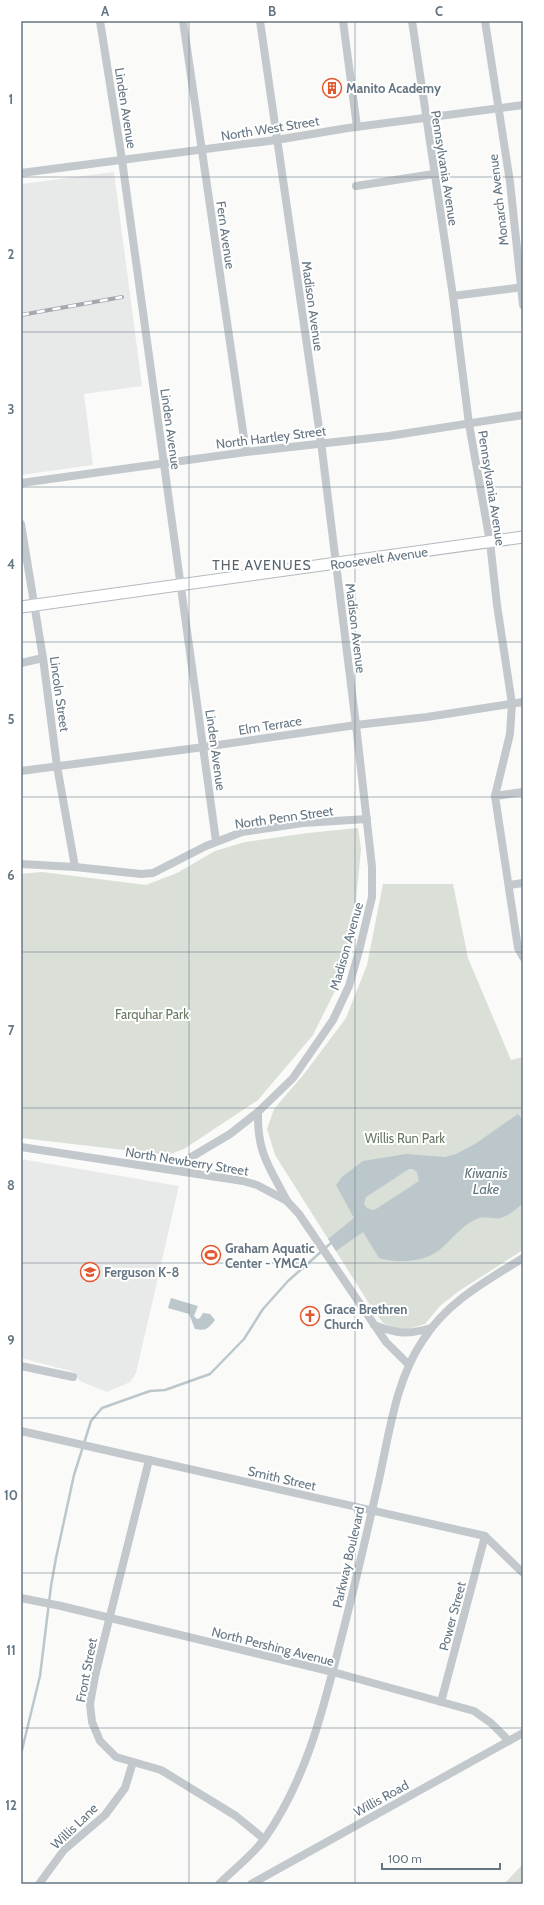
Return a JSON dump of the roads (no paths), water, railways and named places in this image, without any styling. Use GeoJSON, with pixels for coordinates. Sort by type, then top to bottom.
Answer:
{"type":"FeatureCollection","features":[{"type":"Feature","properties":{"kind":"main road","name":"Roosevelt Avenue"},"geometry":{"type":"LineString","coordinates":[[21,607],[523,537]]}},
{"type":"Feature","properties":{"kind":"street","name":"Linden Avenue"},"geometry":{"type":"LineString","coordinates":[[100,21],[122,160],[182,584],[190,661],[204,747],[216,841]]}},
{"type":"Feature","properties":{"kind":"street","name":"Fern Avenue"},"geometry":{"type":"LineString","coordinates":[[183,21],[246,452]]}},
{"type":"Feature","properties":{"kind":"street","name":"Madison Avenue"},"geometry":{"type":"LineString","coordinates":[[182,1171],[188,1159],[230,1134],[258,1112],[293,1078],[334,1020],[349,986],[372,897],[372,867],[367,819],[321,442],[276,140],[260,21]]}},
{"type":"Feature","properties":{"kind":"street"},"geometry":{"type":"LineString","coordinates":[[343,21],[357,127]]}},
{"type":"Feature","properties":{"kind":"street","name":"Pennsylvania Avenue"},"geometry":{"type":"LineString","coordinates":[[412,21],[425,117],[453,296],[469,424],[490,542],[497,605],[512,704],[510,734],[495,796],[518,948],[523,958]]}},
{"type":"Feature","properties":{"kind":"street","name":"Monarch Avenue"},"geometry":{"type":"LineString","coordinates":[[485,21],[497,108],[510,182],[523,305]]}},
{"type":"Feature","properties":{"kind":"street","name":"North West Street"},"geometry":{"type":"LineString","coordinates":[[21,173],[276,140],[425,117],[523,105]]}},
{"type":"Feature","properties":{"kind":"street"},"geometry":{"type":"LineString","coordinates":[[356,186],[434,174]]}},
{"type":"Feature","properties":{"kind":"street"},"geometry":{"type":"LineString","coordinates":[[453,296],[521,287]]}},
{"type":"Feature","properties":{"kind":"street","name":"North Hartley Street"},"geometry":{"type":"LineString","coordinates":[[21,483],[321,442],[389,436],[523,415]]}},
{"type":"Feature","properties":{"kind":"street","name":"Lincoln Street"},"geometry":{"type":"LineString","coordinates":[[21,524],[33,606],[43,658],[57,766],[75,867]]}},
{"type":"Feature","properties":{"kind":"street"},"geometry":{"type":"LineString","coordinates":[[21,663],[43,658]]}},
{"type":"Feature","properties":{"kind":"street","name":"Elm Terrace"},"geometry":{"type":"LineString","coordinates":[[21,771],[356,725],[427,717],[523,702]]}},
{"type":"Feature","properties":{"kind":"street"},"geometry":{"type":"LineString","coordinates":[[495,796],[523,792]]}},
{"type":"Feature","properties":{"kind":"street","name":"North Penn Street"},"geometry":{"type":"LineString","coordinates":[[21,864],[75,867],[142,874],[153,873],[216,841],[242,832],[303,823],[367,819]]}},
{"type":"Feature","properties":{"kind":"street"},"geometry":{"type":"LineString","coordinates":[[509,885],[523,883]]}},
{"type":"Feature","properties":{"kind":"street"},"geometry":{"type":"LineString","coordinates":[[258,1112],[258,1132],[263,1153],[287,1201]]}},
{"type":"Feature","properties":{"kind":"street","name":"North Newberry Street"},"geometry":{"type":"LineString","coordinates":[[21,1147],[243,1180],[257,1185],[287,1201],[299,1214],[318,1241],[386,1342],[408,1364]]}},
{"type":"Feature","properties":{"kind":"street","name":"Parkway Boulevard"},"geometry":{"type":"LineString","coordinates":[[219,1884],[264,1839],[291,1795],[317,1731],[333,1672],[372,1511],[394,1411],[408,1364],[431,1328],[448,1310],[464,1296],[523,1258]]}},
{"type":"Feature","properties":{"kind":"street"},"geometry":{"type":"LineString","coordinates":[[374,1325],[398,1333],[418,1332],[431,1328]]}},
{"type":"Feature","properties":{"kind":"street"},"geometry":{"type":"LineString","coordinates":[[21,1366],[73,1377]]}},
{"type":"Feature","properties":{"kind":"street","name":"Smith Street"},"geometry":{"type":"LineString","coordinates":[[21,1431],[485,1536]]}},
{"type":"Feature","properties":{"kind":"street","name":"Front Street"},"geometry":{"type":"LineString","coordinates":[[149,1460],[95,1676],[90,1704],[92,1722],[100,1741],[116,1757],[161,1770],[236,1816],[264,1839]]}},
{"type":"Feature","properties":{"kind":"street"},"geometry":{"type":"LineString","coordinates":[[485,1536],[523,1573]]}},
{"type":"Feature","properties":{"kind":"street","name":"Power Street"},"geometry":{"type":"LineString","coordinates":[[441,1702],[485,1536]]}},
{"type":"Feature","properties":{"kind":"street","name":"North Pershing Avenue"},"geometry":{"type":"LineString","coordinates":[[22,1598],[61,1606],[333,1672],[474,1711],[491,1723],[509,1741]]}},
{"type":"Feature","properties":{"kind":"street","name":"Willis Road"},"geometry":{"type":"LineString","coordinates":[[251,1884],[523,1733]]}},
{"type":"Feature","properties":{"kind":"street","name":"Willis Lane"},"geometry":{"type":"LineString","coordinates":[[38,1884],[64,1850],[105,1815],[125,1788],[133,1762]]}},
{"type":"Feature","properties":{"kind":"water","name":"Kiwanis Lake"},"geometry":{"type":"Polygon","coordinates":[[[518,1114],[523,1120],[523,1203],[512,1212],[500,1218],[481,1217],[467,1224],[438,1251],[432,1255],[417,1260],[393,1261],[379,1258],[363,1232],[336,1251],[328,1239],[354,1218],[336,1185],[342,1177],[363,1161],[406,1154],[445,1157],[456,1154],[475,1144],[518,1114]],[[409,1169],[366,1197],[364,1204],[367,1208],[372,1210],[376,1209],[419,1181],[417,1172],[413,1169],[409,1169]]]}},
{"type":"Feature","properties":{"kind":"water"},"geometry":{"type":"Polygon","coordinates":[[[171,1298],[198,1306],[194,1316],[197,1319],[200,1318],[203,1313],[210,1314],[215,1320],[206,1329],[195,1329],[189,1314],[168,1308],[171,1298]]]}},
{"type":"Feature","properties":{"kind":"waterway"},"geometry":{"type":"LineString","coordinates":[[21,1754],[40,1676],[56,1558],[74,1475],[91,1421],[102,1408],[150,1391],[165,1390],[210,1374],[244,1339],[263,1309],[288,1281],[331,1243]]}},
{"type":"Feature","properties":{"kind":"railway"},"geometry":{"type":"LineString","coordinates":[[21,315],[122,297]]}},
{"type":"Feature","properties":{"kind":"place","name":"Manito Academy"},"geometry":{"type":"Point","coordinates":[332,88]}},
{"type":"Feature","properties":{"kind":"place","name":"Graham Aquatic Center - YMCA"},"geometry":{"type":"Point","coordinates":[211,1255]}},
{"type":"Feature","properties":{"kind":"place","name":"Ferguson K-8"},"geometry":{"type":"Point","coordinates":[90,1272]}},
{"type":"Feature","properties":{"kind":"place","name":"Grace Brethren Church"},"geometry":{"type":"Point","coordinates":[310,1316]}},
{"type":"Feature","properties":{"kind":"district","name":"THE AVENUES"},"geometry":{"type":"Point","coordinates":[262,565]}},
{"type":"Feature","properties":{"kind":"park label","name":"Farquhar Park"},"geometry":{"type":"Point","coordinates":[152,1014]}},
{"type":"Feature","properties":{"kind":"park label","name":"Willis Run Park"},"geometry":{"type":"Point","coordinates":[405,1138]}}]}
